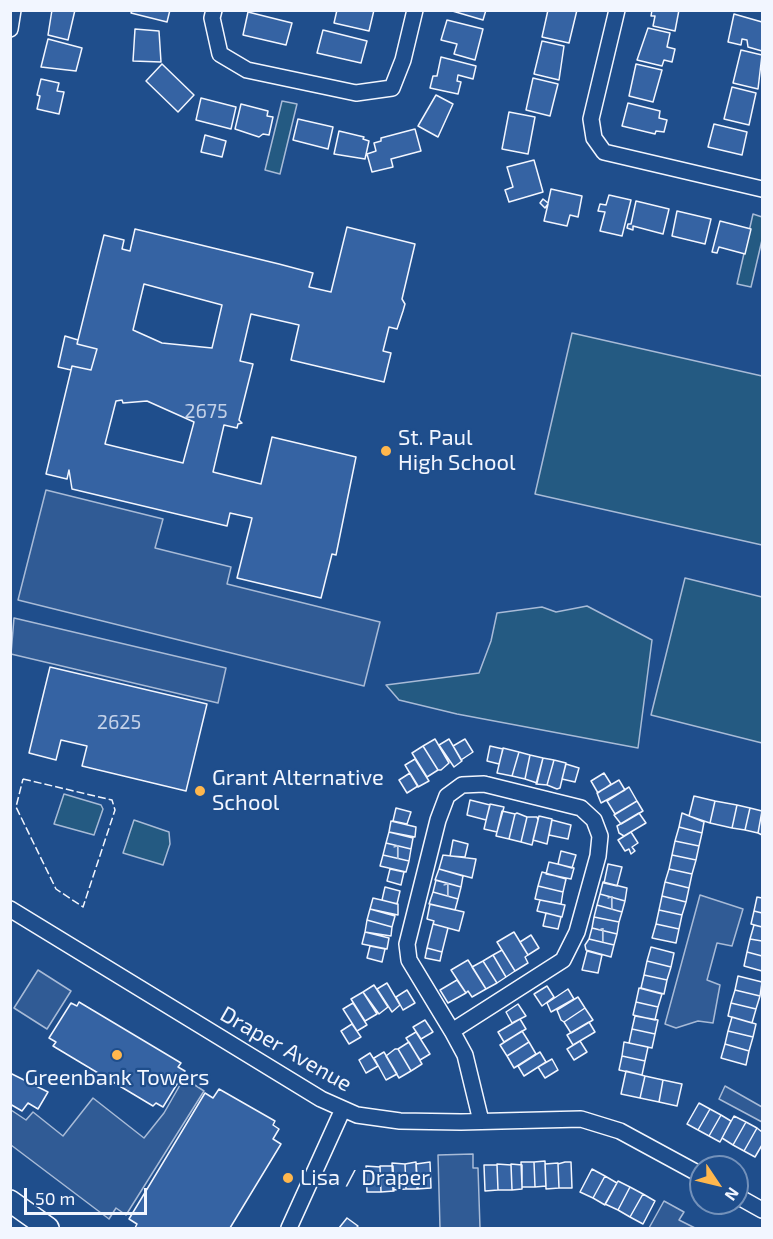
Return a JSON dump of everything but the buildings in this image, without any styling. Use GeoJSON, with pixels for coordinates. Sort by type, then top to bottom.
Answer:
{"type":"FeatureCollection","features":[{"type":"Feature","properties":{"kind":"main road"},"geometry":{"type":"LineString","coordinates":[[10,1201],[48,1228]]}},
{"type":"Feature","properties":{"kind":"street"},"geometry":{"type":"LineString","coordinates":[[10,29],[13,10]]}},
{"type":"Feature","properties":{"kind":"street"},"geometry":{"type":"LineString","coordinates":[[214,10],[212,18],[220,54],[247,70],[356,93],[392,88],[403,60],[415,10]]}},
{"type":"Feature","properties":{"kind":"street"},"geometry":{"type":"LineString","coordinates":[[617,10],[591,119],[594,138],[604,152],[762,189]]}},
{"type":"Feature","properties":{"kind":"street"},"geometry":{"type":"LineString","coordinates":[[452,1031],[563,960],[577,932],[598,856],[600,836],[594,820],[581,808],[483,783],[462,785],[447,796],[438,819],[408,944],[409,960],[465,1055],[481,1121]]}},
{"type":"Feature","properties":{"kind":"street","name":"Draper Avenue"},"geometry":{"type":"LineString","coordinates":[[10,909],[311,1093],[368,1118],[481,1121],[581,1119],[620,1131],[689,1168]]}},
{"type":"Feature","properties":{"kind":"street"},"geometry":{"type":"LineString","coordinates":[[289,1228],[343,1108]]}},
{"type":"Feature","properties":{"kind":"shaded area"},"geometry":{"type":"Polygon","coordinates":[[[282,101],[297,104],[280,174],[265,170],[282,101]]]}},
{"type":"Feature","properties":{"kind":"shaded area"},"geometry":{"type":"Polygon","coordinates":[[[753,214],[762,217],[762,240],[751,287],[737,284],[753,214]]]}},
{"type":"Feature","properties":{"kind":"shaded area"},"geometry":{"type":"Polygon","coordinates":[[[572,333],[762,376],[762,545],[535,494],[572,333]]]}},
{"type":"Feature","properties":{"kind":"shaded area"},"geometry":{"type":"Polygon","coordinates":[[[46,490],[163,519],[155,548],[231,567],[227,584],[380,622],[364,686],[18,600],[46,490]]]}},
{"type":"Feature","properties":{"kind":"shaded area"},"geometry":{"type":"Polygon","coordinates":[[[685,578],[762,597],[762,743],[651,715],[685,578]]]}},
{"type":"Feature","properties":{"kind":"shaded area"},"geometry":{"type":"Polygon","coordinates":[[[587,606],[652,640],[638,748],[457,714],[399,700],[386,685],[479,673],[491,641],[497,613],[542,607],[556,612],[587,606]]]}},
{"type":"Feature","properties":{"kind":"shaded area"},"geometry":{"type":"Polygon","coordinates":[[[14,618],[226,668],[218,703],[11,654],[14,618]]]}},
{"type":"Feature","properties":{"kind":"shaded area"},"geometry":{"type":"Polygon","coordinates":[[[64,794],[101,805],[103,809],[94,835],[54,824],[64,794]]]}},
{"type":"Feature","properties":{"kind":"shaded area"},"geometry":{"type":"Polygon","coordinates":[[[134,820],[169,832],[170,844],[163,865],[123,853],[134,820]]]}},
{"type":"Feature","properties":{"kind":"shaded area"},"geometry":{"type":"Polygon","coordinates":[[[700,895],[743,909],[732,946],[717,943],[707,980],[720,985],[713,1023],[698,1021],[676,1028],[665,1024],[700,895]]]}},
{"type":"Feature","properties":{"kind":"shaded area"},"geometry":{"type":"Polygon","coordinates":[[[38,970],[71,991],[47,1029],[14,1008],[38,970]]]}},
{"type":"Feature","properties":{"kind":"shaded area"},"geometry":{"type":"Polygon","coordinates":[[[184,1078],[204,1091],[126,1215],[116,1208],[109,1219],[11,1145],[11,1110],[26,1120],[33,1112],[63,1136],[93,1098],[144,1138],[164,1113],[184,1078]]]}},
{"type":"Feature","properties":{"kind":"shaded area"},"geometry":{"type":"Polygon","coordinates":[[[725,1086],[762,1107],[762,1122],[719,1099],[725,1086]]]}},
{"type":"Feature","properties":{"kind":"shaded area"},"geometry":{"type":"Polygon","coordinates":[[[473,1154],[473,1168],[478,1168],[480,1228],[440,1228],[438,1155],[473,1154]]]}},
{"type":"Feature","properties":{"kind":"shaded area"},"geometry":{"type":"Polygon","coordinates":[[[664,1201],[684,1212],[679,1220],[695,1228],[649,1228],[664,1201]]]}},
{"type":"Feature","properties":{"kind":"fence"},"geometry":{"type":"LineString","coordinates":[[23,779],[112,800],[115,810],[83,907],[56,889],[16,807],[23,779]]}},
{"type":"Feature","properties":{"kind":"place","name":"St. Paul High School"},"geometry":{"type":"Point","coordinates":[386,451]}},
{"type":"Feature","properties":{"kind":"place","name":"Grant Alternative School"},"geometry":{"type":"Point","coordinates":[200,791]}},
{"type":"Feature","properties":{"kind":"place","name":"Greenbank Towers"},"geometry":{"type":"Point","coordinates":[117,1055]}},
{"type":"Feature","properties":{"kind":"place","name":"Lisa / Draper"},"geometry":{"type":"Point","coordinates":[288,1178]}}]}
